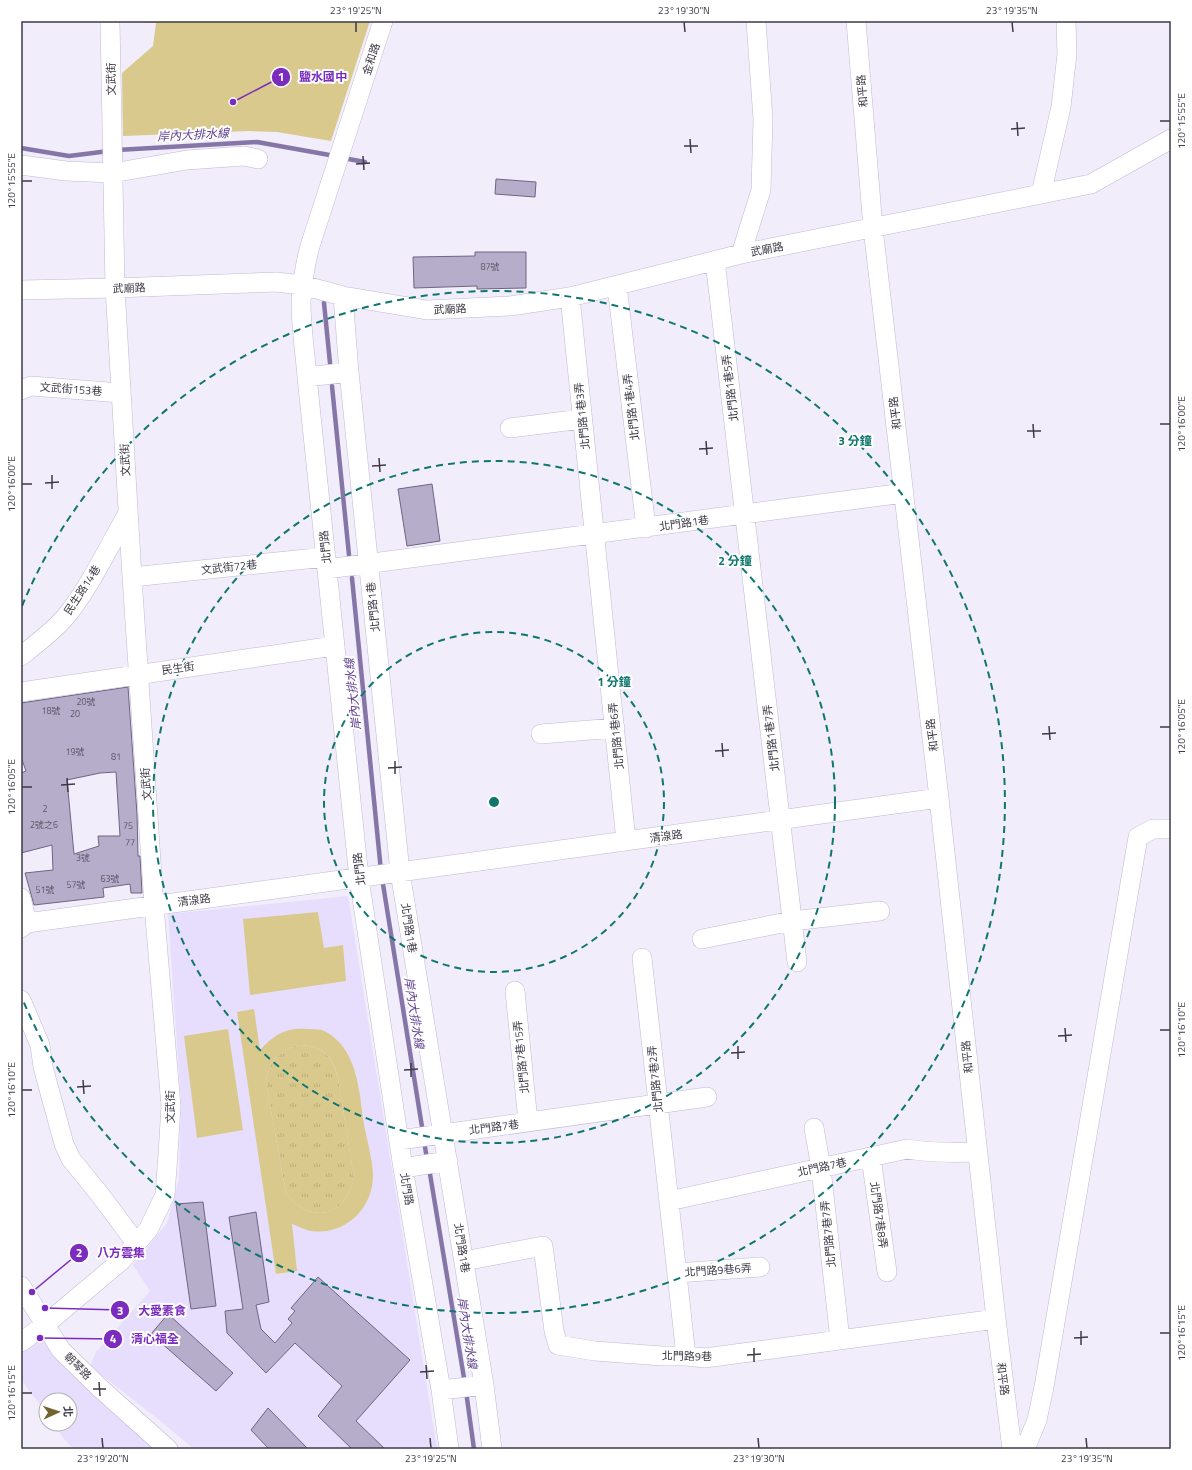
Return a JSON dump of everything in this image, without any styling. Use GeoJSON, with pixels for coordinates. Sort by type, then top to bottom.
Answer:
{"type":"FeatureCollection","features":[{"type":"Feature","properties":{"kind":"street","name":"文武街"},"geometry":{"type":"LineString","coordinates":[[21,1342],[46,1324],[122,1260],[148,1230],[165,1195],[171,1106],[154,906],[138,674],[115,288],[110,21]]}},
{"type":"Feature","properties":{"kind":"street","name":"金和路"},"geometry":{"type":"LineString","coordinates":[[302,285],[310,246],[383,21]]}},
{"type":"Feature","properties":{"kind":"street"},"geometry":{"type":"LineString","coordinates":[[741,254],[761,190],[763,119],[756,21]]}},
{"type":"Feature","properties":{"kind":"street","name":"和平路"},"geometry":{"type":"LineString","coordinates":[[856,21],[873,228],[1012,1449]]}},
{"type":"Feature","properties":{"kind":"street"},"geometry":{"type":"LineString","coordinates":[[1041,194],[1061,107],[1066,54],[1066,21]]}},
{"type":"Feature","properties":{"kind":"street","name":"武廟路"},"geometry":{"type":"LineString","coordinates":[[21,290],[276,282],[302,285],[343,296],[427,310],[510,306],[570,297],[715,262],[741,254],[1091,184],[1171,139]]}},
{"type":"Feature","properties":{"kind":"street"},"geometry":{"type":"LineString","coordinates":[[21,165],[66,171],[244,156],[258,159]]}},
{"type":"Feature","properties":{"kind":"street","name":"北門路1巷5弄"},"geometry":{"type":"LineString","coordinates":[[715,262],[744,514]]}},
{"type":"Feature","properties":{"kind":"street","name":"北門路"},"geometry":{"type":"LineString","coordinates":[[302,285],[301,304],[307,377],[334,646],[364,877],[448,1389],[449,1449]]}},
{"type":"Feature","properties":{"kind":"street","name":"北門路1巷4弄"},"geometry":{"type":"LineString","coordinates":[[617,286],[646,528]]}},
{"type":"Feature","properties":{"kind":"street","name":"北門路1巷"},"geometry":{"type":"LineString","coordinates":[[343,296],[396,873],[438,1134],[464,1261],[479,1386],[492,1449]]}},
{"type":"Feature","properties":{"kind":"street","name":"北門路1巷3弄"},"geometry":{"type":"LineString","coordinates":[[570,297],[594,534]]}},
{"type":"Feature","properties":{"kind":"street"},"geometry":{"type":"LineString","coordinates":[[307,377],[349,372]]}},
{"type":"Feature","properties":{"kind":"street","name":"文武街153巷"},"geometry":{"type":"LineString","coordinates":[[21,390],[31,386],[121,393]]}},
{"type":"Feature","properties":{"kind":"street"},"geometry":{"type":"LineString","coordinates":[[510,428],[582,419]]}},
{"type":"Feature","properties":{"kind":"street","name":"北門路1巷"},"geometry":{"type":"LineString","coordinates":[[326,563],[368,564],[904,494]]}},
{"type":"Feature","properties":{"kind":"street","name":"民生路14巷"},"geometry":{"type":"LineString","coordinates":[[21,656],[66,616],[87,586],[128,513]]}},
{"type":"Feature","properties":{"kind":"street","name":"北門路1巷7弄"},"geometry":{"type":"LineString","coordinates":[[744,514],[797,962]]}},
{"type":"Feature","properties":{"kind":"street","name":"北門路1巷6弄"},"geometry":{"type":"LineString","coordinates":[[594,534],[626,841]]}},
{"type":"Feature","properties":{"kind":"street","name":"文武街72巷"},"geometry":{"type":"LineString","coordinates":[[132,577],[326,563]]}},
{"type":"Feature","properties":{"kind":"street","name":"民生街"},"geometry":{"type":"LineString","coordinates":[[21,692],[334,646]]}},
{"type":"Feature","properties":{"kind":"street"},"geometry":{"type":"LineString","coordinates":[[541,734],[615,728]]}},
{"type":"Feature","properties":{"kind":"street","name":"清湶路"},"geometry":{"type":"LineString","coordinates":[[24,925],[939,798]]}},
{"type":"Feature","properties":{"kind":"street"},"geometry":{"type":"LineString","coordinates":[[1025,1449],[1037,1420],[1044,1387],[1138,837],[1152,829],[1171,829]]}},
{"type":"Feature","properties":{"kind":"street"},"geometry":{"type":"LineString","coordinates":[[21,898],[24,925]]}},
{"type":"Feature","properties":{"kind":"street"},"geometry":{"type":"LineString","coordinates":[[702,939],[792,921],[880,911]]}},
{"type":"Feature","properties":{"kind":"street","name":"北門路7巷2弄"},"geometry":{"type":"LineString","coordinates":[[642,958],[669,1201]]}},
{"type":"Feature","properties":{"kind":"street","name":"北門路7巷15弄"},"geometry":{"type":"LineString","coordinates":[[515,991],[528,1122]]}},
{"type":"Feature","properties":{"kind":"street"},"geometry":{"type":"LineString","coordinates":[[21,1000],[40,1045],[43,1067],[64,1144],[71,1159],[136,1243]]}},
{"type":"Feature","properties":{"kind":"street","name":"北門路7巷"},"geometry":{"type":"LineString","coordinates":[[407,1139],[707,1097]]}},
{"type":"Feature","properties":{"kind":"street","name":"北門路7巷7弄"},"geometry":{"type":"LineString","coordinates":[[814,1128],[821,1168],[840,1340]]}},
{"type":"Feature","properties":{"kind":"street","name":"北門路7巷"},"geometry":{"type":"LineString","coordinates":[[669,1201],[907,1149],[928,1153],[948,1154],[977,1152]]}},
{"type":"Feature","properties":{"kind":"street","name":"北門路7巷8弄"},"geometry":{"type":"LineString","coordinates":[[871,1157],[887,1272]]}},
{"type":"Feature","properties":{"kind":"street"},"geometry":{"type":"LineString","coordinates":[[411,1167],[443,1161]]}},
{"type":"Feature","properties":{"kind":"street","name":"北門路9巷6弄"},"geometry":{"type":"LineString","coordinates":[[669,1201],[686,1356]]}},
{"type":"Feature","properties":{"kind":"street","name":"北門路9巷"},"geometry":{"type":"LineString","coordinates":[[464,1261],[543,1246],[554,1331],[558,1345],[595,1351],[705,1358],[996,1319]]}},
{"type":"Feature","properties":{"kind":"street","name":"北門路9巷6弄"},"geometry":{"type":"LineString","coordinates":[[677,1273],[760,1268]]}},
{"type":"Feature","properties":{"kind":"street","name":"朝琴路"},"geometry":{"type":"LineString","coordinates":[[21,1286],[61,1350],[101,1389],[168,1449]]}},
{"type":"Feature","properties":{"kind":"street"},"geometry":{"type":"LineString","coordinates":[[448,1389],[479,1386]]}},
{"type":"Feature","properties":{"kind":"shaded area"},"geometry":{"type":"Polygon","coordinates":[[[348,896],[437,1449],[194,1449],[90,1366],[96,1352],[150,1291],[133,1265],[167,1223],[179,1179],[181,1103],[168,914],[348,896]]]}},
{"type":"Feature","properties":{"kind":"shaded area"},"geometry":{"type":"Polygon","coordinates":[[[46,1324],[169,1449],[74,1449],[63,1438],[60,1432],[78,1432],[78,1392],[38,1392],[38,1402],[21,1380],[21,1342],[46,1324]]]}},
{"type":"Feature","properties":{"kind":"green space"},"geometry":{"type":"Polygon","coordinates":[[[121,21],[370,21],[331,141],[277,132],[249,131],[123,136],[122,73],[153,46],[156,23],[121,21]]]}},
{"type":"Feature","properties":{"kind":"green space"},"geometry":{"type":"Polygon","coordinates":[[[318,912],[324,948],[343,945],[346,981],[250,995],[243,919],[318,912]]]}},
{"type":"Feature","properties":{"kind":"green space"},"geometry":{"type":"Polygon","coordinates":[[[254,1009],[260,1050],[275,1036],[292,1029],[322,1030],[334,1037],[343,1047],[350,1058],[355,1071],[364,1125],[370,1150],[373,1176],[372,1188],[362,1209],[354,1218],[335,1229],[311,1231],[292,1224],[297,1271],[276,1274],[237,1012],[254,1009]],[[298,1045],[280,1054],[269,1068],[266,1082],[286,1194],[296,1204],[306,1210],[317,1213],[326,1212],[335,1208],[343,1201],[350,1191],[354,1178],[338,1077],[332,1062],[325,1053],[314,1047],[298,1045]]]}},
{"type":"Feature","properties":{"kind":"green space"},"geometry":{"type":"Polygon","coordinates":[[[228,1029],[243,1130],[197,1138],[184,1036],[228,1029]]]}},
{"type":"Feature","properties":{"kind":"green space"},"geometry":{"type":"Polygon","coordinates":[[[298,1045],[314,1047],[324,1053],[332,1062],[338,1077],[354,1178],[350,1191],[343,1201],[335,1208],[326,1212],[317,1213],[306,1210],[296,1204],[286,1194],[266,1082],[269,1068],[276,1058],[285,1051],[298,1045]]]}},
{"type":"Feature","properties":{"kind":"building"},"geometry":{"type":"Polygon","coordinates":[[[496,179],[536,182],[535,197],[495,194],[496,179]]]}},
{"type":"Feature","properties":{"kind":"building"},"geometry":{"type":"Polygon","coordinates":[[[475,252],[526,252],[526,288],[477,289],[477,286],[414,288],[413,257],[475,256],[475,252]]]}},
{"type":"Feature","properties":{"kind":"building"},"geometry":{"type":"Polygon","coordinates":[[[432,484],[440,541],[407,546],[398,489],[432,484]]]}},
{"type":"Feature","properties":{"kind":"building"},"geometry":{"type":"Polygon","coordinates":[[[128,687],[137,814],[138,856],[140,856],[142,893],[131,893],[130,884],[103,888],[104,897],[34,905],[25,873],[53,870],[52,845],[21,853],[21,773],[26,771],[21,757],[21,703],[128,687]],[[116,772],[100,773],[67,780],[74,854],[99,846],[98,836],[120,836],[116,772]]]}},
{"type":"Feature","properties":{"kind":"building"},"geometry":{"type":"Polygon","coordinates":[[[203,1202],[216,1306],[191,1309],[176,1204],[203,1202]]]}},
{"type":"Feature","properties":{"kind":"building"},"geometry":{"type":"Polygon","coordinates":[[[256,1212],[269,1302],[256,1305],[261,1329],[275,1343],[292,1323],[288,1319],[295,1311],[291,1308],[318,1277],[410,1360],[356,1421],[385,1449],[352,1449],[318,1416],[342,1386],[295,1343],[266,1373],[227,1333],[225,1311],[243,1309],[229,1217],[256,1212]]]}},
{"type":"Feature","properties":{"kind":"building"},"geometry":{"type":"Polygon","coordinates":[[[168,1314],[233,1373],[216,1391],[151,1334],[168,1314]]]}},
{"type":"Feature","properties":{"kind":"building"},"geometry":{"type":"Polygon","coordinates":[[[268,1408],[308,1449],[269,1449],[251,1430],[268,1408]]]}},
{"type":"Feature","properties":{"kind":"waterway","name":"岸內大排水線"},"geometry":{"type":"LineString","coordinates":[[117,150],[257,142],[335,156]]}},
{"type":"Feature","properties":{"kind":"waterway","name":"岸內大排水線"},"geometry":{"type":"LineString","coordinates":[[21,148],[69,156],[109,151]]}},
{"type":"Feature","properties":{"kind":"waterway","name":"岸內大排水線"},"geometry":{"type":"LineString","coordinates":[[343,158],[365,162]]}},
{"type":"Feature","properties":{"kind":"waterway","name":"岸內大排水線"},"geometry":{"type":"LineString","coordinates":[[324,303],[330,363]]}},
{"type":"Feature","properties":{"kind":"waterway","name":"岸內大排水線"},"geometry":{"type":"LineString","coordinates":[[332,386],[349,555]]}},
{"type":"Feature","properties":{"kind":"waterway","name":"岸內大排水線"},"geometry":{"type":"LineString","coordinates":[[352,578],[381,871]]}},
{"type":"Feature","properties":{"kind":"waterway","name":"岸內大排水線"},"geometry":{"type":"LineString","coordinates":[[382,878],[423,1133]]}},
{"type":"Feature","properties":{"kind":"waterway","name":"岸內大排水線"},"geometry":{"type":"LineString","coordinates":[[424,1141],[427,1159]]}},
{"type":"Feature","properties":{"kind":"waterway","name":"岸內大排水線"},"geometry":{"type":"LineString","coordinates":[[429,1168],[465,1384]]}},
{"type":"Feature","properties":{"kind":"waterway","name":"岸內大排水線"},"geometry":{"type":"LineString","coordinates":[[466,1391],[474,1449]]}},
{"type":"Feature","properties":{"kind":"place","name":"鹽水國中"},"geometry":{"type":"Point","coordinates":[233,102]}},
{"type":"Feature","properties":{"kind":"place","name":"八方雲集"},"geometry":{"type":"Point","coordinates":[32,1292]}},
{"type":"Feature","properties":{"kind":"place","name":"大愛素食"},"geometry":{"type":"Point","coordinates":[45,1308]}},
{"type":"Feature","properties":{"kind":"place","name":"清心福全"},"geometry":{"type":"Point","coordinates":[40,1338]}}]}
